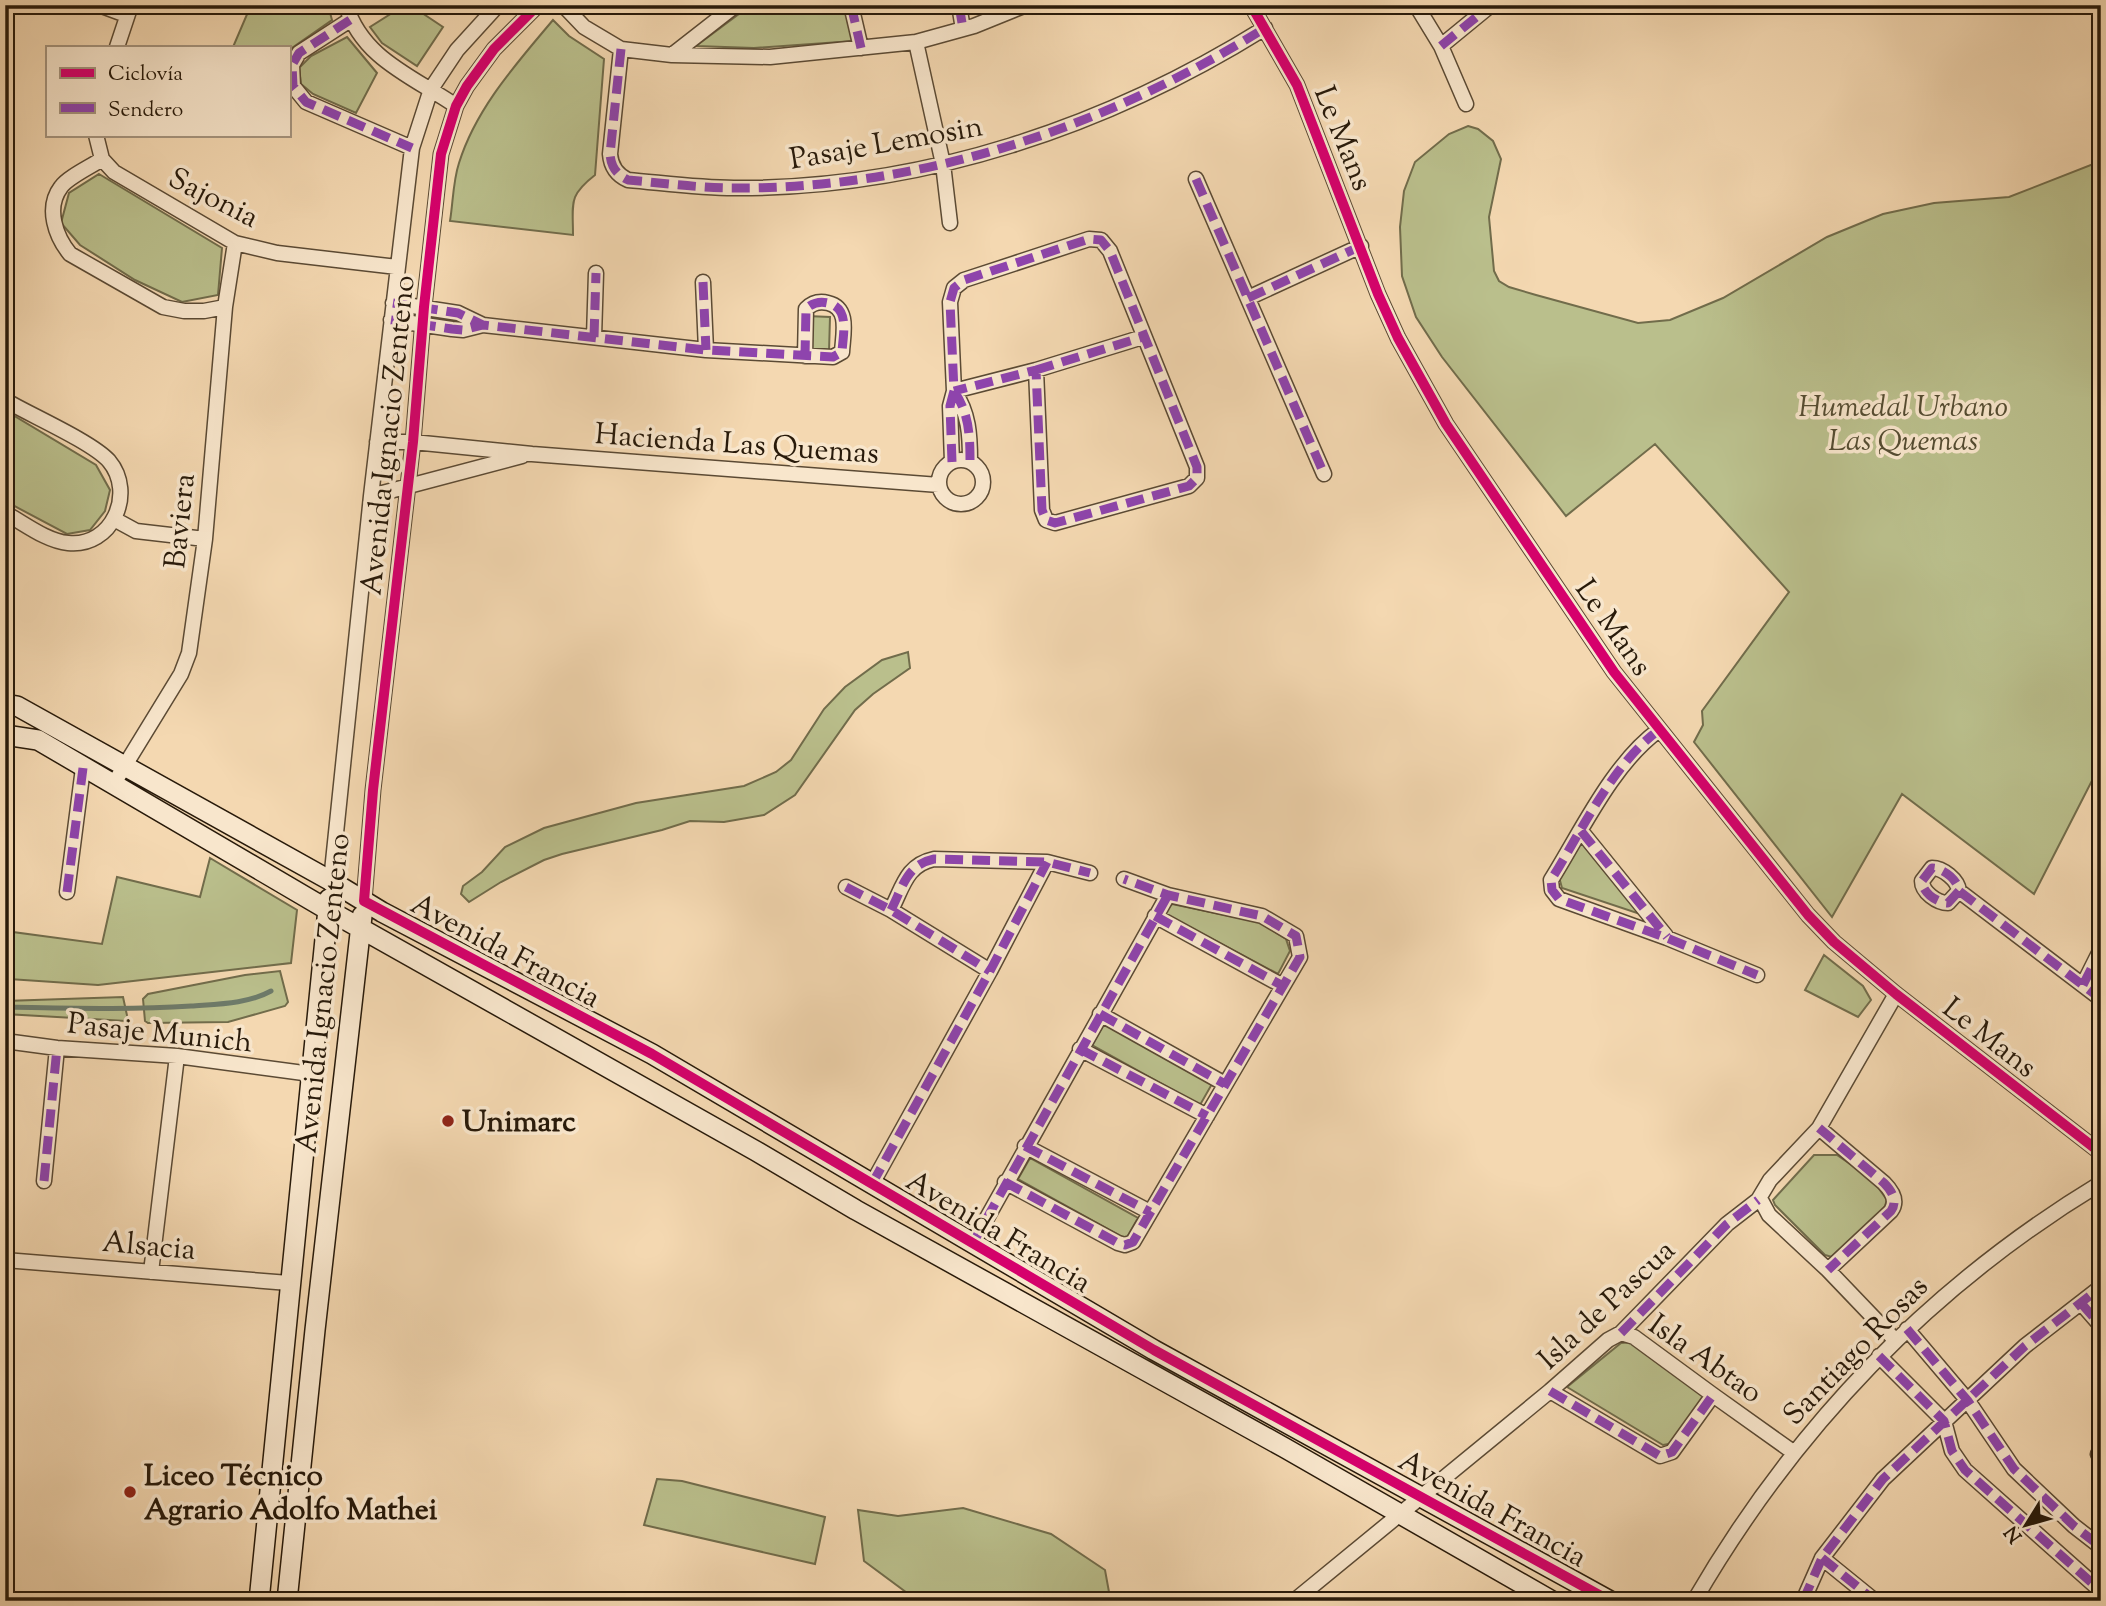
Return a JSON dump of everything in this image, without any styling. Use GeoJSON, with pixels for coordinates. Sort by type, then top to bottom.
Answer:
{"type":"FeatureCollection","features":[{"type":"Feature","properties":{"kind":"street"},"geometry":{"type":"LineString","coordinates":[[99,5],[129,10],[117,46]]}},
{"type":"Feature","properties":{"kind":"street"},"geometry":{"type":"LineString","coordinates":[[346,5],[350,20],[361,36],[387,63],[456,106]]}},
{"type":"Feature","properties":{"kind":"street","name":"Avenida Ignacio Zenteno"},"geometry":{"type":"LineString","coordinates":[[259,1601],[289,1283],[371,496],[412,148],[431,89],[457,50],[498,5]]}},
{"type":"Feature","properties":{"kind":"street","name":"Avenida Ignacio Zenteno"},"geometry":{"type":"LineString","coordinates":[[287,1601],[413,442],[422,325],[441,155],[456,106],[473,76],[494,49],[538,5]]}},
{"type":"Feature","properties":{"kind":"street"},"geometry":{"type":"LineString","coordinates":[[563,5],[584,27],[621,49],[672,55],[770,57],[916,42],[963,29],[1026,5]]}},
{"type":"Feature","properties":{"kind":"street"},"geometry":{"type":"LineString","coordinates":[[672,55],[736,5]]}},
{"type":"Feature","properties":{"kind":"street"},"geometry":{"type":"LineString","coordinates":[[851,5],[861,48]]}},
{"type":"Feature","properties":{"kind":"street"},"geometry":{"type":"LineString","coordinates":[[959,5],[963,29]]}},
{"type":"Feature","properties":{"kind":"street","name":"Le Mans"},"geometry":{"type":"LineString","coordinates":[[1251,5],[1297,85],[1398,338],[1446,424],[1614,672],[1808,915],[1834,942],[1896,994],[2101,1153]]}},
{"type":"Feature","properties":{"kind":"street"},"geometry":{"type":"LineString","coordinates":[[1416,5],[1441,46],[1466,104]]}},
{"type":"Feature","properties":{"kind":"street"},"geometry":{"type":"LineString","coordinates":[[1441,46],[1491,5]]}},
{"type":"Feature","properties":{"kind":"street"},"geometry":{"type":"LineString","coordinates":[[350,20],[299,53],[292,65],[293,86],[306,102],[412,148]]}},
{"type":"Feature","properties":{"kind":"street","name":"Pasaje Lemosin"},"geometry":{"type":"LineString","coordinates":[[621,49],[610,154],[615,170],[628,180],[732,188],[774,187],[859,179],[943,164],[1021,143],[1102,114],[1186,75],[1265,28]]}},
{"type":"Feature","properties":{"kind":"street"},"geometry":{"type":"LineString","coordinates":[[916,42],[943,164],[950,223]]}},
{"type":"Feature","properties":{"kind":"street"},"geometry":{"type":"LineString","coordinates":[[96,136],[102,159],[61,187],[55,200],[55,229],[70,254],[163,307],[184,311],[225,307]]}},
{"type":"Feature","properties":{"kind":"street","name":"Sajonia"},"geometry":{"type":"LineString","coordinates":[[102,159],[121,177],[235,243],[277,253],[397,267]]}},
{"type":"Feature","properties":{"kind":"street"},"geometry":{"type":"LineString","coordinates":[[1196,178],[1324,474]]}},
{"type":"Feature","properties":{"kind":"street"},"geometry":{"type":"LineString","coordinates":[[952,462],[950,406],[954,391],[950,302],[954,288],[964,280],[1089,239],[1101,240],[1110,251],[1197,467],[1197,478],[1189,486],[1055,523],[1046,520],[1042,510],[1036,370]]}},
{"type":"Feature","properties":{"kind":"street","name":"Baviera"},"geometry":{"type":"LineString","coordinates":[[113,785],[186,664],[205,539],[225,307],[235,243]]}},
{"type":"Feature","properties":{"kind":"street"},"geometry":{"type":"LineString","coordinates":[[1248,298],[1361,246]]}},
{"type":"Feature","properties":{"kind":"street"},"geometry":{"type":"LineString","coordinates":[[594,337],[596,273]]}},
{"type":"Feature","properties":{"kind":"street"},"geometry":{"type":"LineString","coordinates":[[703,282],[706,350]]}},
{"type":"Feature","properties":{"kind":"street"},"geometry":{"type":"LineString","coordinates":[[393,303],[458,313],[483,325],[706,350],[805,356]]}},
{"type":"Feature","properties":{"kind":"street"},"geometry":{"type":"LineString","coordinates":[[391,320],[463,330],[483,325]]}},
{"type":"Feature","properties":{"kind":"street"},"geometry":{"type":"LineString","coordinates":[[954,391],[1036,370],[1143,337]]}},
{"type":"Feature","properties":{"kind":"street"},"geometry":{"type":"LineString","coordinates":[[954,391],[962,403],[970,428],[970,461]]}},
{"type":"Feature","properties":{"kind":"street"},"geometry":{"type":"LineString","coordinates":[[5,403],[12,404],[102,453],[118,476],[121,489],[120,503],[108,528],[97,537],[83,542],[69,544],[55,540],[5,513]]}},
{"type":"Feature","properties":{"kind":"street","name":"Hacienda Las Quemas"},"geometry":{"type":"LineString","coordinates":[[377,442],[413,442],[531,454],[939,485]]}},
{"type":"Feature","properties":{"kind":"street"},"geometry":{"type":"LineString","coordinates":[[371,496],[531,454]]}},
{"type":"Feature","properties":{"kind":"street"},"geometry":{"type":"LineString","coordinates":[[970,461],[983,475],[984,484],[975,500],[958,505],[942,494],[940,476],[944,468],[952,462],[970,461]]}},
{"type":"Feature","properties":{"kind":"street"},"geometry":{"type":"LineString","coordinates":[[114,519],[136,531],[205,539]]}},
{"type":"Feature","properties":{"kind":"street","name":"Avenida Francia"},"geometry":{"type":"LineString","coordinates":[[9,703],[364,901],[652,1054],[1154,1350],[1610,1601]]}},
{"type":"Feature","properties":{"kind":"street"},"geometry":{"type":"LineString","coordinates":[[1659,730],[1643,742],[1625,762],[1551,880],[1552,890],[1559,899],[1667,938],[1757,975]]}},
{"type":"Feature","properties":{"kind":"street","name":"Avenida Francia"},"geometry":{"type":"LineString","coordinates":[[5,735],[38,740],[328,910],[1552,1601]]}},
{"type":"Feature","properties":{"kind":"street"},"geometry":{"type":"LineString","coordinates":[[67,892],[83,768]]}},
{"type":"Feature","properties":{"kind":"street"},"geometry":{"type":"LineString","coordinates":[[1581,831],[1667,938]]}},
{"type":"Feature","properties":{"kind":"street"},"geometry":{"type":"LineString","coordinates":[[891,910],[911,869],[920,862],[934,859],[1046,862],[1090,873]]}},
{"type":"Feature","properties":{"kind":"street"},"geometry":{"type":"LineString","coordinates":[[856,1210],[990,971],[1046,862]]}},
{"type":"Feature","properties":{"kind":"street"},"geometry":{"type":"LineString","coordinates":[[1005,1182],[1118,1243],[1125,1245],[1133,1242],[1300,957],[1296,936],[1262,916],[1168,895],[1124,878]]}},
{"type":"Feature","properties":{"kind":"street"},"geometry":{"type":"LineString","coordinates":[[846,887],[891,910],[990,971]]}},
{"type":"Feature","properties":{"kind":"street"},"geometry":{"type":"LineString","coordinates":[[1959,891],[2101,999]]}},
{"type":"Feature","properties":{"kind":"street"},"geometry":{"type":"LineString","coordinates":[[973,1243],[1168,895]]}},
{"type":"Feature","properties":{"kind":"street"},"geometry":{"type":"LineString","coordinates":[[1155,916],[1283,986]]}},
{"type":"Feature","properties":{"kind":"street"},"geometry":{"type":"LineString","coordinates":[[2083,985],[2101,949]]}},
{"type":"Feature","properties":{"kind":"street","name":"Isla de Pascua"},"geometry":{"type":"LineString","coordinates":[[1294,1601],[1550,1391],[1608,1340],[1621,1333],[1727,1224],[1758,1200],[1770,1180],[1819,1128],[1896,994]]}},
{"type":"Feature","properties":{"kind":"street"},"geometry":{"type":"LineString","coordinates":[[1100,1014],[1225,1084]]}},
{"type":"Feature","properties":{"kind":"street","name":"Pasaje Munich"},"geometry":{"type":"LineString","coordinates":[[5,1041],[57,1048],[177,1056],[311,1074]]}},
{"type":"Feature","properties":{"kind":"street"},"geometry":{"type":"LineString","coordinates":[[44,1181],[57,1048]]}},
{"type":"Feature","properties":{"kind":"street"},"geometry":{"type":"LineString","coordinates":[[1080,1049],[1207,1116]]}},
{"type":"Feature","properties":{"kind":"street"},"geometry":{"type":"LineString","coordinates":[[151,1272],[177,1056]]}},
{"type":"Feature","properties":{"kind":"street"},"geometry":{"type":"LineString","coordinates":[[1819,1128],[1884,1183],[1894,1199],[1891,1211],[1828,1269]]}},
{"type":"Feature","properties":{"kind":"street"},"geometry":{"type":"LineString","coordinates":[[1025,1146],[1150,1212]]}},
{"type":"Feature","properties":{"kind":"street","name":"Santiago Rosas"},"geometry":{"type":"LineString","coordinates":[[1694,1601],[1737,1530],[1793,1451],[1879,1356],[1906,1329],[1998,1252],[2101,1183]]}},
{"type":"Feature","properties":{"kind":"street"},"geometry":{"type":"LineString","coordinates":[[1758,1200],[1769,1215],[1828,1269],[1895,1340]]}},
{"type":"Feature","properties":{"kind":"street","name":"Alsacia"},"geometry":{"type":"LineString","coordinates":[[5,1260],[289,1283]]}},
{"type":"Feature","properties":{"kind":"street"},"geometry":{"type":"LineString","coordinates":[[989,1283],[1001,1260]]}},
{"type":"Feature","properties":{"kind":"street"},"geometry":{"type":"LineString","coordinates":[[1802,1601],[1822,1558],[1883,1479],[2025,1346],[2101,1287]]}},
{"type":"Feature","properties":{"kind":"street"},"geometry":{"type":"LineString","coordinates":[[2081,1303],[2101,1326]]}},
{"type":"Feature","properties":{"kind":"street"},"geometry":{"type":"LineString","coordinates":[[1906,1329],[1968,1401],[2014,1469],[2101,1548]]}},
{"type":"Feature","properties":{"kind":"street","name":"Isla Abtao"},"geometry":{"type":"LineString","coordinates":[[1621,1333],[1634,1337],[1793,1451]]}},
{"type":"Feature","properties":{"kind":"street"},"geometry":{"type":"LineString","coordinates":[[1142,1368],[1154,1350]]}},
{"type":"Feature","properties":{"kind":"street"},"geometry":{"type":"LineString","coordinates":[[1879,1356],[1944,1421],[1952,1451],[1965,1470],[2101,1591]]}},
{"type":"Feature","properties":{"kind":"street"},"geometry":{"type":"LineString","coordinates":[[282,1363],[310,1374]]}},
{"type":"Feature","properties":{"kind":"street"},"geometry":{"type":"LineString","coordinates":[[1550,1391],[1660,1456],[1672,1452],[1713,1395]]}},
{"type":"Feature","properties":{"kind":"street"},"geometry":{"type":"LineString","coordinates":[[1285,1448],[1296,1428]]}},
{"type":"Feature","properties":{"kind":"street"},"geometry":{"type":"LineString","coordinates":[[1822,1558],[1875,1601]]}},
{"type":"Feature","properties":{"kind":"green space"},"geometry":{"type":"Polygon","coordinates":[[[251,5],[328,5],[332,20],[290,49],[290,46],[233,46],[251,5]]]}},
{"type":"Feature","properties":{"kind":"green space"},"geometry":{"type":"Polygon","coordinates":[[[398,5],[410,5],[443,27],[417,66],[382,43],[370,27],[392,13],[398,5]]]}},
{"type":"Feature","properties":{"kind":"green space"},"geometry":{"type":"Polygon","coordinates":[[[751,5],[845,5],[854,41],[754,48],[696,46],[751,5]]]}},
{"type":"Feature","properties":{"kind":"green space"},"geometry":{"type":"Polygon","coordinates":[[[553,20],[569,36],[604,59],[595,175],[576,195],[573,235],[450,221],[457,170],[466,143],[499,87],[553,20]]]}},
{"type":"Feature","properties":{"kind":"green space"},"geometry":{"type":"Polygon","coordinates":[[[347,37],[377,73],[356,113],[313,94],[301,84],[299,68],[311,56],[347,37]]]}},
{"type":"Feature","properties":{"kind":"green space","name":"Humedal Urbano Las Quemas"},"geometry":{"type":"Polygon","coordinates":[[[1468,126],[1478,129],[1493,141],[1501,159],[1489,217],[1494,271],[1499,281],[1509,287],[1638,323],[1670,320],[1723,298],[1827,237],[1883,214],[1934,203],[2009,197],[2101,161],[2101,763],[2034,894],[1902,794],[1832,917],[1694,742],[1703,725],[1702,711],[1789,592],[1655,444],[1566,516],[1442,357],[1416,317],[1402,276],[1400,227],[1404,191],[1415,162],[1449,134],[1468,126]]]}},
{"type":"Feature","properties":{"kind":"green space"},"geometry":{"type":"Polygon","coordinates":[[[99,174],[222,248],[218,295],[182,302],[135,280],[80,245],[61,223],[69,193],[99,174]]]}},
{"type":"Feature","properties":{"kind":"green space"},"geometry":{"type":"Polygon","coordinates":[[[807,316],[830,317],[829,352],[806,351],[807,316]]]}},
{"type":"Feature","properties":{"kind":"green space"},"geometry":{"type":"Polygon","coordinates":[[[5,413],[11,414],[96,465],[110,490],[105,511],[90,530],[67,534],[5,501],[5,413]]]}},
{"type":"Feature","properties":{"kind":"green space"},"geometry":{"type":"Polygon","coordinates":[[[908,652],[910,668],[855,710],[795,795],[764,815],[724,822],[690,821],[562,854],[501,882],[469,902],[461,894],[463,886],[482,872],[505,847],[544,828],[636,803],[744,786],[776,772],[791,760],[824,709],[845,687],[882,660],[908,652]]]}},
{"type":"Feature","properties":{"kind":"green space"},"geometry":{"type":"Polygon","coordinates":[[[1581,839],[1643,915],[1562,888],[1559,877],[1581,839]]]}},
{"type":"Feature","properties":{"kind":"green space"},"geometry":{"type":"Polygon","coordinates":[[[210,858],[297,910],[291,963],[98,985],[9,979],[5,982],[5,931],[102,944],[117,877],[200,897],[210,858]]]}},
{"type":"Feature","properties":{"kind":"green space"},"geometry":{"type":"Polygon","coordinates":[[[1172,904],[1259,922],[1286,939],[1290,951],[1278,974],[1163,913],[1172,904]]]}},
{"type":"Feature","properties":{"kind":"green space"},"geometry":{"type":"Polygon","coordinates":[[[1824,955],[1863,986],[1871,1000],[1858,1017],[1805,990],[1824,955]]]}},
{"type":"Feature","properties":{"kind":"green space"},"geometry":{"type":"Polygon","coordinates":[[[280,971],[288,1002],[285,1006],[228,1022],[145,1021],[143,999],[148,994],[280,971]]]}},
{"type":"Feature","properties":{"kind":"green space"},"geometry":{"type":"Polygon","coordinates":[[[123,997],[128,1020],[126,1021],[5,1014],[5,1001],[123,997]]]}},
{"type":"Feature","properties":{"kind":"green space"},"geometry":{"type":"Polygon","coordinates":[[[1104,1024],[1212,1084],[1200,1105],[1092,1045],[1104,1024]]]}},
{"type":"Feature","properties":{"kind":"green space"},"geometry":{"type":"Polygon","coordinates":[[[1814,1155],[1837,1155],[1872,1179],[1887,1200],[1882,1214],[1832,1257],[1825,1255],[1773,1200],[1814,1155]]]}},
{"type":"Feature","properties":{"kind":"green space"},"geometry":{"type":"Polygon","coordinates":[[[1030,1158],[1138,1218],[1126,1239],[1018,1179],[1030,1158]]]}},
{"type":"Feature","properties":{"kind":"green space"},"geometry":{"type":"Polygon","coordinates":[[[1637,1342],[1702,1392],[1705,1400],[1674,1443],[1663,1445],[1567,1387],[1621,1343],[1637,1342]]]}},
{"type":"Feature","properties":{"kind":"green space"},"geometry":{"type":"Polygon","coordinates":[[[657,1479],[682,1481],[825,1517],[815,1564],[644,1525],[657,1479]]]}},
{"type":"Feature","properties":{"kind":"green space"},"geometry":{"type":"Polygon","coordinates":[[[963,1508],[1051,1534],[1105,1570],[1109,1592],[1102,1601],[918,1601],[864,1561],[858,1510],[898,1516],[963,1508]]]}},
{"type":"Feature","properties":{"kind":"waterway"},"geometry":{"type":"LineString","coordinates":[[5,1007],[191,1006],[242,1001],[271,991]]}},
{"type":"Feature","properties":{"kind":"marked path"},"geometry":{"type":"LineString","coordinates":[[851,5],[861,48]]}},
{"type":"Feature","properties":{"kind":"marked path"},"geometry":{"type":"LineString","coordinates":[[959,5],[963,29]]}},
{"type":"Feature","properties":{"kind":"marked path"},"geometry":{"type":"LineString","coordinates":[[1441,46],[1491,5]]}},
{"type":"Feature","properties":{"kind":"marked path"},"geometry":{"type":"LineString","coordinates":[[350,20],[299,53],[292,65],[293,86],[306,102],[412,148]]}},
{"type":"Feature","properties":{"kind":"marked path"},"geometry":{"type":"LineString","coordinates":[[621,49],[610,154],[615,170],[628,180],[734,188],[805,185],[874,177],[943,164],[1011,146],[1142,95],[1265,28]]}},
{"type":"Feature","properties":{"kind":"marked path"},"geometry":{"type":"LineString","coordinates":[[1196,179],[1324,474]]}},
{"type":"Feature","properties":{"kind":"marked path"},"geometry":{"type":"LineString","coordinates":[[952,462],[950,406],[954,391],[950,302],[954,288],[964,280],[1089,239],[1101,240],[1110,251],[1197,467],[1197,478],[1189,486],[1055,523],[1046,520],[1042,510],[1036,370],[954,391]]}},
{"type":"Feature","properties":{"kind":"marked path"},"geometry":{"type":"LineString","coordinates":[[1248,298],[1361,246]]}},
{"type":"Feature","properties":{"kind":"marked path"},"geometry":{"type":"LineString","coordinates":[[594,337],[596,273]]}},
{"type":"Feature","properties":{"kind":"marked path"},"geometry":{"type":"LineString","coordinates":[[703,282],[706,350]]}},
{"type":"Feature","properties":{"kind":"marked path"},"geometry":{"type":"LineString","coordinates":[[391,320],[463,330],[483,325],[706,350],[833,357],[842,352],[844,330],[840,310],[835,306],[819,302],[806,309],[805,356]]}},
{"type":"Feature","properties":{"kind":"marked path"},"geometry":{"type":"LineString","coordinates":[[393,303],[458,313],[483,325]]}},
{"type":"Feature","properties":{"kind":"marked path"},"geometry":{"type":"LineString","coordinates":[[1036,370],[1143,337]]}},
{"type":"Feature","properties":{"kind":"marked path"},"geometry":{"type":"LineString","coordinates":[[954,391],[968,425],[970,461]]}},
{"type":"Feature","properties":{"kind":"marked path"},"geometry":{"type":"LineString","coordinates":[[1659,730],[1627,761],[1599,799],[1551,880],[1552,890],[1559,899],[1667,938],[1757,975]]}},
{"type":"Feature","properties":{"kind":"marked path"},"geometry":{"type":"LineString","coordinates":[[67,892],[83,768]]}},
{"type":"Feature","properties":{"kind":"marked path"},"geometry":{"type":"LineString","coordinates":[[1581,831],[1667,937]]}},
{"type":"Feature","properties":{"kind":"marked path"},"geometry":{"type":"LineString","coordinates":[[891,910],[911,872],[917,866],[934,859],[1047,862],[1090,873]]}},
{"type":"Feature","properties":{"kind":"marked path"},"geometry":{"type":"LineString","coordinates":[[872,1184],[1047,862]]}},
{"type":"Feature","properties":{"kind":"marked path"},"geometry":{"type":"LineString","coordinates":[[1959,891],[1948,903],[1944,903],[1927,893],[1922,881],[1932,868],[1945,872],[1956,883],[1959,891],[2101,999]]}},
{"type":"Feature","properties":{"kind":"marked path"},"geometry":{"type":"LineString","coordinates":[[1005,1182],[1118,1243],[1125,1245],[1133,1242],[1300,957],[1296,936],[1262,916],[1168,895],[1124,879]]}},
{"type":"Feature","properties":{"kind":"marked path"},"geometry":{"type":"LineString","coordinates":[[846,887],[891,910],[990,971]]}},
{"type":"Feature","properties":{"kind":"marked path"},"geometry":{"type":"LineString","coordinates":[[973,1243],[1168,895]]}},
{"type":"Feature","properties":{"kind":"marked path"},"geometry":{"type":"LineString","coordinates":[[1155,916],[1283,986]]}},
{"type":"Feature","properties":{"kind":"marked path"},"geometry":{"type":"LineString","coordinates":[[2083,985],[2101,949]]}},
{"type":"Feature","properties":{"kind":"marked path"},"geometry":{"type":"LineString","coordinates":[[1100,1014],[1225,1084]]}},
{"type":"Feature","properties":{"kind":"marked path"},"geometry":{"type":"LineString","coordinates":[[44,1181],[57,1048]]}},
{"type":"Feature","properties":{"kind":"marked path"},"geometry":{"type":"LineString","coordinates":[[1080,1049],[1207,1116]]}},
{"type":"Feature","properties":{"kind":"marked path"},"geometry":{"type":"LineString","coordinates":[[1819,1128],[1884,1183],[1894,1200],[1891,1211],[1828,1270]]}},
{"type":"Feature","properties":{"kind":"marked path"},"geometry":{"type":"LineString","coordinates":[[1025,1146],[1150,1212]]}},
{"type":"Feature","properties":{"kind":"marked path"},"geometry":{"type":"LineString","coordinates":[[1621,1333],[1727,1224],[1758,1200]]}},
{"type":"Feature","properties":{"kind":"marked path"},"geometry":{"type":"LineString","coordinates":[[1803,1601],[1822,1558],[1883,1479],[2025,1346],[2101,1287]]}},
{"type":"Feature","properties":{"kind":"marked path"},"geometry":{"type":"LineString","coordinates":[[2081,1303],[2101,1326]]}},
{"type":"Feature","properties":{"kind":"marked path"},"geometry":{"type":"LineString","coordinates":[[1907,1329],[1968,1401],[2014,1469],[2074,1526],[2101,1547]]}},
{"type":"Feature","properties":{"kind":"marked path"},"geometry":{"type":"LineString","coordinates":[[1879,1356],[1944,1421],[1952,1451],[1965,1470],[2101,1591]]}},
{"type":"Feature","properties":{"kind":"marked path"},"geometry":{"type":"LineString","coordinates":[[1550,1391],[1660,1456],[1672,1452],[1713,1395]]}},
{"type":"Feature","properties":{"kind":"marked path"},"geometry":{"type":"LineString","coordinates":[[2098,1454],[2101,1450]]}},
{"type":"Feature","properties":{"kind":"marked path"},"geometry":{"type":"LineString","coordinates":[[1822,1558],[1875,1601]]}},
{"type":"Feature","properties":{"kind":"cycle path"},"geometry":{"type":"LineString","coordinates":[[538,5],[494,49],[467,86],[456,106],[441,154],[424,307],[413,442],[373,790],[364,901],[652,1054],[1154,1350],[1610,1601]]}},
{"type":"Feature","properties":{"kind":"cycle path"},"geometry":{"type":"LineString","coordinates":[[1251,5],[1297,85],[1378,294],[1398,338],[1446,424],[1614,672],[1808,915],[1834,942],[1896,994],[2101,1153]]}},
{"type":"Feature","properties":{"kind":"place","name":"Unimarc"},"geometry":{"type":"Point","coordinates":[448,1121]}},
{"type":"Feature","properties":{"kind":"place","name":"Liceo Técnico Agrario Adolfo Mathei"},"geometry":{"type":"Point","coordinates":[130,1492]}}]}
